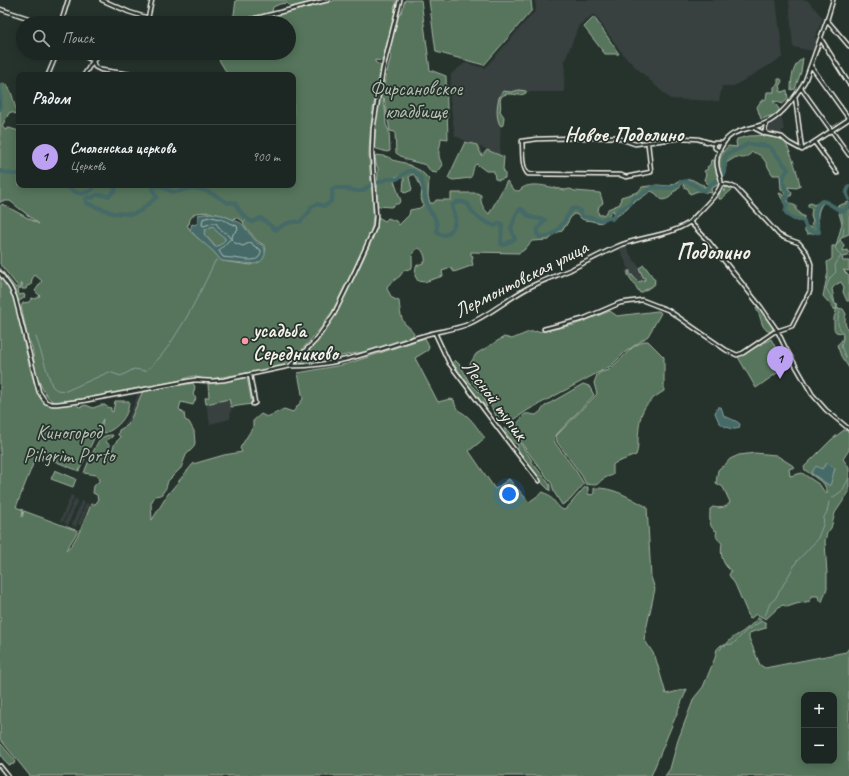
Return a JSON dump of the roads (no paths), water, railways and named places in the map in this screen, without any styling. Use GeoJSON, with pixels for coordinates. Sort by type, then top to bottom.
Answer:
{"type":"FeatureCollection","features":[{"type":"Feature","properties":{"kind":"street"},"geometry":{"type":"LineString","coordinates":[[63,16],[68,0]]}},
{"type":"Feature","properties":{"kind":"street"},"geometry":{"type":"LineString","coordinates":[[102,0],[141,16]]}},
{"type":"Feature","properties":{"kind":"street"},"geometry":{"type":"LineString","coordinates":[[148,16],[152,0]]}},
{"type":"Feature","properties":{"kind":"street"},"geometry":{"type":"LineString","coordinates":[[265,16],[328,0]]}},
{"type":"Feature","properties":{"kind":"street"},"geometry":{"type":"LineString","coordinates":[[290,366],[308,350],[320,336],[334,314],[356,271],[375,228],[376,216],[372,153],[375,115],[383,69],[400,0]]}},
{"type":"Feature","properties":{"kind":"street"},"geometry":{"type":"LineString","coordinates":[[544,329],[583,319],[620,303],[642,300],[668,310],[734,354],[743,352],[777,330],[787,329],[794,324],[809,294],[810,259],[801,245],[796,241],[779,235],[736,188],[721,184],[716,162],[723,143],[732,135],[766,124],[776,117],[801,88],[811,66],[833,0]]}},
{"type":"Feature","properties":{"kind":"street"},"geometry":{"type":"LineString","coordinates":[[0,9],[22,16]]}},
{"type":"Feature","properties":{"kind":"street"},"geometry":{"type":"LineString","coordinates":[[827,20],[849,46]]}},
{"type":"Feature","properties":{"kind":"street"},"geometry":{"type":"LineString","coordinates":[[820,38],[849,84]]}},
{"type":"Feature","properties":{"kind":"street"},"geometry":{"type":"LineString","coordinates":[[49,72],[54,60]]}},
{"type":"Feature","properties":{"kind":"street"},"geometry":{"type":"LineString","coordinates":[[86,72],[93,61]]}},
{"type":"Feature","properties":{"kind":"street"},"geometry":{"type":"LineString","coordinates":[[93,61],[95,67],[101,70],[115,72]]}},
{"type":"Feature","properties":{"kind":"street"},"geometry":{"type":"LineString","coordinates":[[802,150],[815,143],[849,119],[811,66]]}},
{"type":"Feature","properties":{"kind":"street"},"geometry":{"type":"LineString","coordinates":[[801,88],[849,155]]}},
{"type":"Feature","properties":{"kind":"street"},"geometry":{"type":"LineString","coordinates":[[795,96],[800,123],[802,150]]}},
{"type":"Feature","properties":{"kind":"street"},"geometry":{"type":"LineString","coordinates":[[766,124],[764,128],[767,134]]}},
{"type":"Feature","properties":{"kind":"street"},"geometry":{"type":"LineString","coordinates":[[754,128],[767,134],[782,136],[789,143],[802,150]]}},
{"type":"Feature","properties":{"kind":"street"},"geometry":{"type":"LineString","coordinates":[[648,144],[651,172],[626,177],[621,175],[528,174],[524,164],[522,141],[537,139],[614,137],[635,144],[648,144],[681,138],[723,143]]}},
{"type":"Feature","properties":{"kind":"street"},"geometry":{"type":"LineString","coordinates":[[714,143],[715,148],[720,151]]}},
{"type":"Feature","properties":{"kind":"street"},"geometry":{"type":"LineString","coordinates":[[815,143],[837,172]]}},
{"type":"Feature","properties":{"kind":"street","name":"Лермонтовская улица"},"geometry":{"type":"LineString","coordinates":[[0,273],[15,297],[39,392],[48,403],[57,404],[194,380],[217,381],[290,366],[351,358],[470,323],[527,288],[625,244],[675,230],[690,222],[716,193],[721,184]]}},
{"type":"Feature","properties":{"kind":"street"},"geometry":{"type":"LineString","coordinates":[[690,222],[761,307],[777,330],[812,394],[826,410],[849,429]]}},
{"type":"Feature","properties":{"kind":"street","name":"Лесной тупик"},"geometry":{"type":"LineString","coordinates":[[435,333],[449,363],[539,481]]}},
{"type":"Feature","properties":{"kind":"street"},"geometry":{"type":"LineString","coordinates":[[250,375],[255,402],[253,404]]}},
{"type":"Feature","properties":{"kind":"street"},"geometry":{"type":"LineString","coordinates":[[0,766],[8,776]]}},
{"type":"Feature","properties":{"kind":"water"},"geometry":{"type":"Polygon","coordinates":[[[211,213],[222,215],[241,223],[257,243],[262,245],[265,249],[263,259],[255,264],[222,261],[219,259],[213,251],[190,230],[192,224],[195,225],[198,222],[198,215],[211,213]],[[213,226],[205,230],[204,234],[215,247],[220,245],[225,240],[225,238],[216,231],[213,226]]]}},
{"type":"Feature","properties":{"kind":"water"},"geometry":{"type":"Polygon","coordinates":[[[718,407],[721,407],[724,416],[740,424],[739,428],[729,428],[719,422],[715,413],[718,407]]]}},
{"type":"Feature","properties":{"kind":"water"},"geometry":{"type":"Polygon","coordinates":[[[827,463],[835,468],[830,486],[811,473],[816,466],[822,469],[827,463]]]}},
{"type":"Feature","properties":{"kind":"waterway"},"geometry":{"type":"LineString","coordinates":[[0,86],[0,109]]}},
{"type":"Feature","properties":{"kind":"waterway"},"geometry":{"type":"LineString","coordinates":[[194,188],[207,192],[228,203],[235,203],[242,214],[252,222],[261,218],[276,230],[287,223],[300,222],[310,211],[311,207],[317,204],[325,206],[328,204],[332,200],[332,190],[334,188],[362,191],[369,186],[387,179],[397,179],[408,171],[413,171],[421,178],[428,208],[435,218],[437,232],[444,235],[452,229],[455,223],[452,206],[457,202],[464,202],[468,204],[473,212],[483,220],[495,226],[499,223],[502,224],[501,244],[503,245],[515,239],[511,228],[520,209],[532,218],[545,220],[538,229],[537,234],[540,237],[546,237],[555,232],[572,209],[575,208],[578,209],[584,217],[597,220],[602,220],[609,217],[612,219],[619,210],[630,204],[633,197],[638,197],[653,187],[673,188],[684,181],[693,184],[701,190],[705,190],[724,173],[725,157],[728,153],[748,144],[769,146],[788,169],[783,179],[783,183],[788,194],[788,198],[784,199],[787,205],[787,214],[791,217],[804,221],[809,230],[819,232],[815,212],[818,204],[822,201],[841,211],[844,211],[849,205]]}},
{"type":"Feature","properties":{"kind":"waterway"},"geometry":{"type":"LineString","coordinates":[[0,171],[16,174]]}},
{"type":"Feature","properties":{"kind":"waterway"},"geometry":{"type":"LineString","coordinates":[[849,187],[847,190],[847,196],[849,199]]}},
{"type":"Feature","properties":{"kind":"waterway"},"geometry":{"type":"LineString","coordinates":[[68,188],[81,194],[88,192],[93,188]]}},
{"type":"Feature","properties":{"kind":"waterway"},"geometry":{"type":"LineString","coordinates":[[115,188],[116,189],[109,196],[96,195],[93,198],[89,197],[86,199],[86,203],[113,213],[133,214],[140,211],[157,197],[152,189],[154,188]]}},
{"type":"Feature","properties":{"kind":"waterway"},"geometry":{"type":"LineString","coordinates":[[165,188],[172,192],[189,188]]}},
{"type":"Feature","properties":{"kind":"waterway"},"geometry":{"type":"LineString","coordinates":[[189,188],[194,188]]}},
{"type":"Feature","properties":{"kind":"waterway"},"geometry":{"type":"LineString","coordinates":[[841,211],[843,222]]}},
{"type":"Feature","properties":{"kind":"waterway"},"geometry":{"type":"LineString","coordinates":[[243,222],[248,219]]}},
{"type":"Feature","properties":{"kind":"waterway"},"geometry":{"type":"LineString","coordinates":[[844,227],[843,235],[835,248],[841,256],[835,265],[836,272],[830,278],[826,288],[840,312],[838,323],[843,336],[841,346],[846,358],[849,361]]}},
{"type":"Feature","properties":{"kind":"waterway"},"geometry":{"type":"LineString","coordinates":[[36,337],[52,386],[57,390],[66,391],[109,372],[121,376],[134,369],[145,371],[157,360],[172,341],[189,313],[215,261],[217,260]]}},
{"type":"Feature","properties":{"kind":"waterway"},"geometry":{"type":"LineString","coordinates":[[832,498],[842,491],[849,478]]}},
{"type":"Feature","properties":{"kind":"waterway"},"geometry":{"type":"LineString","coordinates":[[765,616],[770,603],[775,599],[797,561],[817,540],[823,525],[829,502]]}},
{"type":"Feature","properties":{"kind":"waterway"},"geometry":{"type":"LineString","coordinates":[[720,650],[723,645],[733,644],[747,630],[762,621]]}},
{"type":"Feature","properties":{"kind":"place","name":"усадьба Середниково"},"geometry":{"type":"Point","coordinates":[245,341]}},
{"type":"Feature","properties":{"kind":"place","name":"Смоленская церковь"},"geometry":{"type":"Point","coordinates":[780,379]}},
{"type":"Feature","properties":{"kind":"district","name":"Новое Подолино"},"geometry":{"type":"Point","coordinates":[624,134]}},
{"type":"Feature","properties":{"kind":"district","name":"Подолино"},"geometry":{"type":"Point","coordinates":[713,252]}},
{"type":"Feature","properties":{"kind":"park label","name":"Фирсановское кладбище"},"geometry":{"type":"Point","coordinates":[416,100]}},
{"type":"Feature","properties":{"kind":"park label","name":"Киногород Piligrim Porto"},"geometry":{"type":"Point","coordinates":[69,444]}}]}
